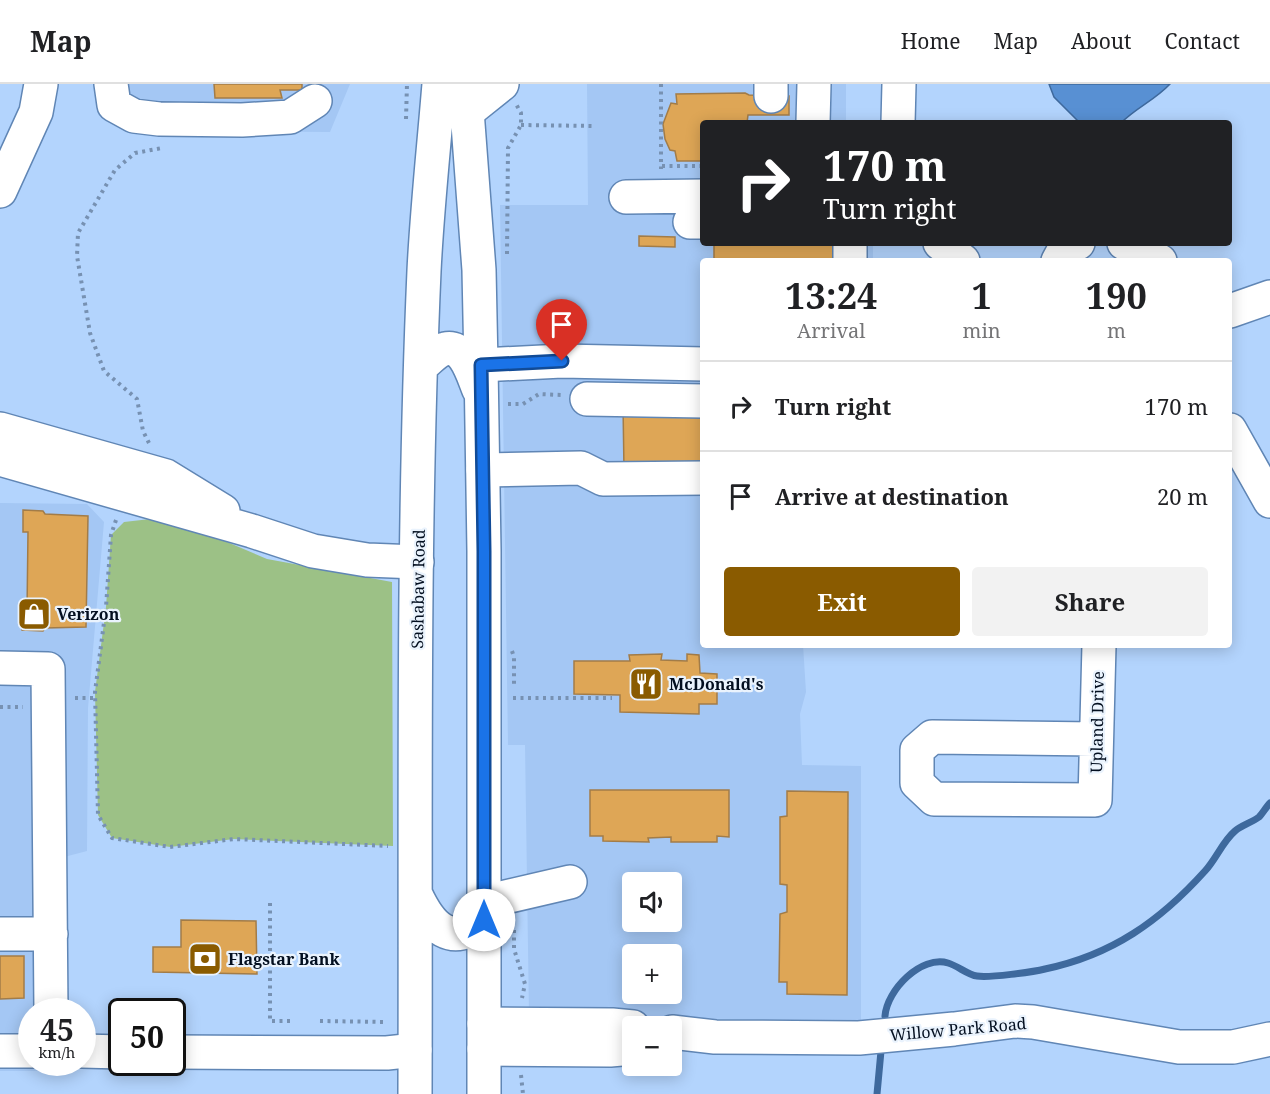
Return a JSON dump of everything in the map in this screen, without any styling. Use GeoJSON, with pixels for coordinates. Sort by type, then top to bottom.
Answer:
{"type":"FeatureCollection","features":[{"type":"Feature","properties":{"kind":"main road"},"geometry":{"type":"LineString","coordinates":[[0,191],[36,112],[41,84]]}},
{"type":"Feature","properties":{"kind":"main road"},"geometry":{"type":"LineString","coordinates":[[111,84],[114,105],[134,116],[159,119],[242,120],[290,117],[319,92]]}},
{"type":"Feature","properties":{"kind":"main road"},"geometry":{"type":"LineString","coordinates":[[122,84],[128,100],[140,107],[290,107],[319,92]]}},
{"type":"Feature","properties":{"kind":"main road","name":"Sashabaw Road"},"geometry":{"type":"LineString","coordinates":[[415,1094],[417,562],[421,366],[424,269],[439,84]]}},
{"type":"Feature","properties":{"kind":"main road"},"geometry":{"type":"LineString","coordinates":[[813,84],[813,120]]}},
{"type":"Feature","properties":{"kind":"main road"},"geometry":{"type":"LineString","coordinates":[[898,120],[899,84]]}},
{"type":"Feature","properties":{"kind":"main road"},"geometry":{"type":"LineString","coordinates":[[484,1094],[483,470],[495,382],[479,270],[466,98],[507,92]]}},
{"type":"Feature","properties":{"kind":"main road"},"geometry":{"type":"LineString","coordinates":[[626,197],[699,213]]}},
{"type":"Feature","properties":{"kind":"main road"},"geometry":{"type":"LineString","coordinates":[[944,246],[959,258]]}},
{"type":"Feature","properties":{"kind":"main road"},"geometry":{"type":"LineString","coordinates":[[1060,258],[1065,248],[1070,246]]}},
{"type":"Feature","properties":{"kind":"main road"},"geometry":{"type":"LineString","coordinates":[[1130,246],[1154,258]]}},
{"type":"Feature","properties":{"kind":"main road"},"geometry":{"type":"LineString","coordinates":[[1232,310],[1270,297]]}},
{"type":"Feature","properties":{"kind":"main road"},"geometry":{"type":"LineString","coordinates":[[421,366],[443,350],[457,351],[469,365],[495,382]]}},
{"type":"Feature","properties":{"kind":"main road"},"geometry":{"type":"LineString","coordinates":[[495,382],[562,361],[700,364]]}},
{"type":"Feature","properties":{"kind":"main road"},"geometry":{"type":"LineString","coordinates":[[575,397],[700,400]]}},
{"type":"Feature","properties":{"kind":"main road"},"geometry":{"type":"LineString","coordinates":[[0,429],[166,476],[252,531]]}},
{"type":"Feature","properties":{"kind":"main road"},"geometry":{"type":"LineString","coordinates":[[1232,433],[1266,485]]}},
{"type":"Feature","properties":{"kind":"main road"},"geometry":{"type":"LineString","coordinates":[[0,459],[252,531],[313,551],[367,560],[417,562]]}},
{"type":"Feature","properties":{"kind":"main road"},"geometry":{"type":"LineString","coordinates":[[483,470],[581,468],[603,479],[700,478]]}},
{"type":"Feature","properties":{"kind":"main road","name":"Upland Drive"},"geometry":{"type":"LineString","coordinates":[[1095,739],[932,737],[917,750],[917,783],[934,800],[1095,800],[1099,648]]}},
{"type":"Feature","properties":{"kind":"main road"},"geometry":{"type":"LineString","coordinates":[[0,668],[48,669],[51,998]]}},
{"type":"Feature","properties":{"kind":"main road"},"geometry":{"type":"LineString","coordinates":[[416,895],[430,921],[443,931],[458,934],[474,928],[484,911],[570,882]]}},
{"type":"Feature","properties":{"kind":"main road"},"geometry":{"type":"LineString","coordinates":[[0,934],[51,934]]}},
{"type":"Feature","properties":{"kind":"main road","name":"Willow Park Road"},"geometry":{"type":"LineString","coordinates":[[682,1033],[715,1037],[859,1038],[1015,1021],[1033,1022],[1179,1047],[1233,1047],[1270,1039]]}},
{"type":"Feature","properties":{"kind":"main road"},"geometry":{"type":"LineString","coordinates":[[484,1037],[612,1024],[622,1025]]}},
{"type":"Feature","properties":{"kind":"main road"},"geometry":{"type":"LineString","coordinates":[[484,1037],[610,1050],[622,1049]]}},
{"type":"Feature","properties":{"kind":"main road","name":"Willow Park Road"},"geometry":{"type":"LineString","coordinates":[[682,1042],[715,1037]]}},
{"type":"Feature","properties":{"kind":"main road"},"geometry":{"type":"LineString","coordinates":[[186,1052],[387,1053],[415,1050]]}},
{"type":"Feature","properties":{"kind":"main road"},"geometry":{"type":"LineString","coordinates":[[0,1051],[18,1051]]}},
{"type":"Feature","properties":{"kind":"path"},"geometry":{"type":"LineString","coordinates":[[661,84],[658,126],[662,168],[700,166]]}},
{"type":"Feature","properties":{"kind":"path"},"geometry":{"type":"LineString","coordinates":[[507,92],[521,113],[520,125],[508,148],[507,263]]}},
{"type":"Feature","properties":{"kind":"path"},"geometry":{"type":"LineString","coordinates":[[520,125],[595,126]]}},
{"type":"Feature","properties":{"kind":"path"},"geometry":{"type":"LineString","coordinates":[[495,382],[523,404],[539,394],[575,397]]}},
{"type":"Feature","properties":{"kind":"path"},"geometry":{"type":"LineString","coordinates":[[495,382],[508,415]]}},
{"type":"Feature","properties":{"kind":"path"},"geometry":{"type":"LineString","coordinates":[[73,698],[95,698]]}},
{"type":"Feature","properties":{"kind":"path"},"geometry":{"type":"LineString","coordinates":[[513,698],[612,698]]}},
{"type":"Feature","properties":{"kind":"path"},"geometry":{"type":"LineString","coordinates":[[270,903],[270,1021],[294,1022]]}},
{"type":"Feature","properties":{"kind":"path"},"geometry":{"type":"LineString","coordinates":[[320,1021],[387,1022]]}},
{"type":"Feature","properties":{"kind":"shaded area"},"geometry":{"type":"Polygon","coordinates":[[[97,84],[350,84],[330,132],[134,131],[97,84]]]}},
{"type":"Feature","properties":{"kind":"shaded area"},"geometry":{"type":"Polygon","coordinates":[[[587,84],[846,84],[846,120],[700,120],[700,246],[873,246],[873,258],[700,258],[700,648],[803,648],[806,692],[800,714],[802,765],[861,766],[861,1020],[529,1015],[525,745],[508,745],[500,205],[588,205],[587,84]]]}},
{"type":"Feature","properties":{"kind":"shaded area"},"geometry":{"type":"Polygon","coordinates":[[[1049,84],[1170,84],[1125,120],[1077,120],[1054,97],[1049,84]]]}},
{"type":"Feature","properties":{"kind":"shaded area"},"geometry":{"type":"Polygon","coordinates":[[[0,503],[87,504],[104,522],[88,708],[87,851],[64,857],[63,998],[18,998],[18,1071],[0,1071],[0,503]]]}},
{"type":"Feature","properties":{"kind":"green space"},"geometry":{"type":"Polygon","coordinates":[[[168,517],[267,559],[392,582],[393,846],[234,839],[170,847],[112,838],[98,815],[95,692],[106,607],[111,535],[124,522],[168,517]]]}},
{"type":"Feature","properties":{"kind":"building"},"geometry":{"type":"Polygon","coordinates":[[[214,84],[302,84],[302,90],[280,90],[282,98],[215,98],[214,84]]]}},
{"type":"Feature","properties":{"kind":"building"},"geometry":{"type":"Polygon","coordinates":[[[745,93],[789,96],[789,115],[748,115],[747,120],[700,120],[700,161],[677,161],[675,151],[670,150],[665,139],[663,124],[671,103],[677,104],[676,94],[745,93]]]}},
{"type":"Feature","properties":{"kind":"building"},"geometry":{"type":"Polygon","coordinates":[[[639,236],[675,237],[675,247],[639,246],[639,236]]]}},
{"type":"Feature","properties":{"kind":"building"},"geometry":{"type":"Polygon","coordinates":[[[714,246],[836,246],[835,258],[714,258],[714,246]]]}},
{"type":"Feature","properties":{"kind":"building"},"geometry":{"type":"Polygon","coordinates":[[[623,405],[700,405],[700,470],[624,470],[623,405]]]}},
{"type":"Feature","properties":{"kind":"building"},"geometry":{"type":"Polygon","coordinates":[[[23,510],[43,511],[45,514],[88,516],[86,627],[45,628],[43,631],[22,630],[22,612],[27,611],[28,532],[23,532],[23,510]]]}},
{"type":"Feature","properties":{"kind":"building","name":"McDonald's"},"geometry":{"type":"Polygon","coordinates":[[[662,654],[661,660],[687,661],[687,654],[699,655],[700,673],[717,674],[717,704],[699,704],[699,714],[620,712],[620,695],[574,694],[574,661],[630,661],[629,655],[662,654]]]}},
{"type":"Feature","properties":{"kind":"building"},"geometry":{"type":"Polygon","coordinates":[[[590,790],[729,790],[729,837],[717,836],[717,842],[671,842],[671,837],[648,838],[649,842],[603,841],[603,836],[590,836],[590,790]]]}},
{"type":"Feature","properties":{"kind":"building"},"geometry":{"type":"Polygon","coordinates":[[[787,791],[848,792],[847,995],[787,994],[787,982],[779,982],[780,914],[787,912],[787,885],[780,884],[780,817],[787,816],[787,791]]]}},
{"type":"Feature","properties":{"kind":"building","name":"Flagstar Bank"},"geometry":{"type":"Polygon","coordinates":[[[181,920],[256,921],[257,974],[153,972],[153,947],[181,947],[181,920]]]}},
{"type":"Feature","properties":{"kind":"building"},"geometry":{"type":"Polygon","coordinates":[[[0,956],[24,956],[24,998],[0,999],[0,956]]]}},
{"type":"Feature","properties":{"kind":"waterway"},"geometry":{"type":"LineString","coordinates":[[885,1016],[887,1006],[899,986],[917,969],[927,964],[948,963],[974,975],[983,976],[1039,970],[1092,955],[1133,934],[1188,889],[1213,861],[1231,835],[1259,817],[1270,803]]}},
{"type":"Feature","properties":{"kind":"waterway"},"geometry":{"type":"LineString","coordinates":[[877,1094],[881,1051]]}},
{"type":"Feature","properties":{"kind":"place","name":"Verizon"},"geometry":{"type":"Point","coordinates":[34,614]}},
{"type":"Feature","properties":{"kind":"place","name":"McDonald's"},"geometry":{"type":"Point","coordinates":[646,684]}},
{"type":"Feature","properties":{"kind":"place","name":"Flagstar Bank"},"geometry":{"type":"Point","coordinates":[205,959]}},
{"type":"Feature","properties":{"kind":"route"},"geometry":{"type":"LineString","coordinates":[[484,920],[484,551],[481,365],[562,361]]}}]}
